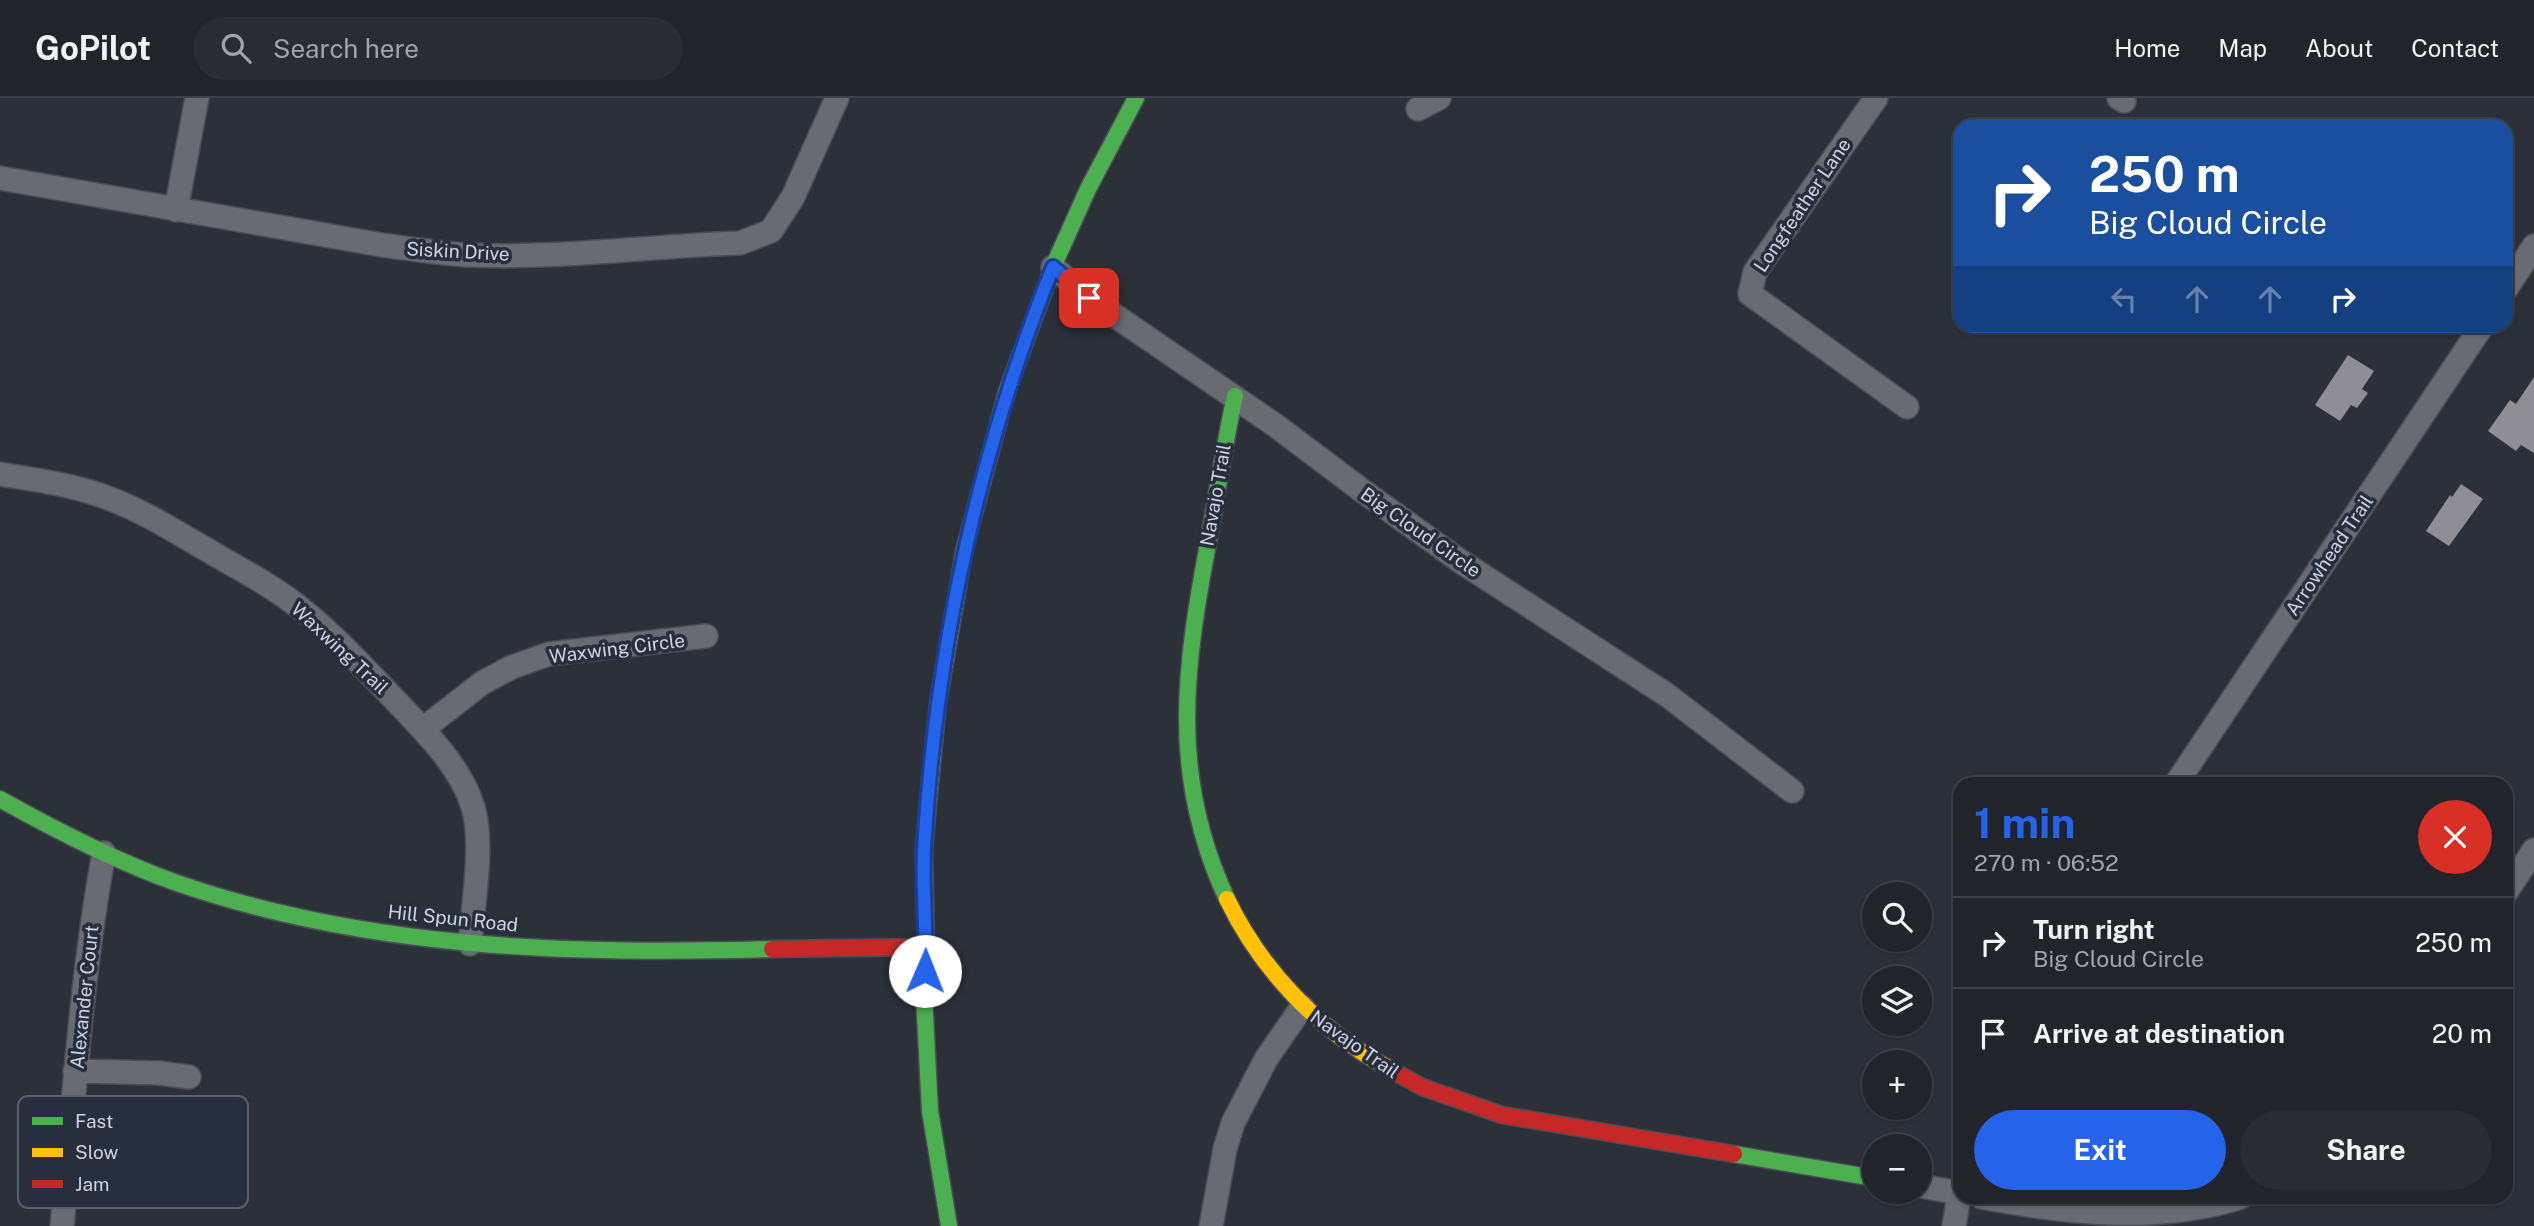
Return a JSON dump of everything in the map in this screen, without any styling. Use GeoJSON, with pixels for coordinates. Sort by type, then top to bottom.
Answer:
{"type":"FeatureCollection","features":[{"type":"Feature","properties":{"kind":"street"},"geometry":{"type":"LineString","coordinates":[[176,210],[197,98]]}},
{"type":"Feature","properties":{"kind":"street","name":"Siskin Drive"},"geometry":{"type":"LineString","coordinates":[[0,178],[382,245],[468,255],[740,243],[771,232],[793,197],[836,98]]}},
{"type":"Feature","properties":{"kind":"street"},"geometry":{"type":"LineString","coordinates":[[948,1226],[930,1111],[924,995],[924,850],[938,703],[964,551],[1007,391],[1053,267],[1088,189],[1136,98]]}},
{"type":"Feature","properties":{"kind":"street"},"geometry":{"type":"LineString","coordinates":[[1418,110],[1439,98]]}},
{"type":"Feature","properties":{"kind":"street","name":"Longfeather Lane"},"geometry":{"type":"LineString","coordinates":[[1876,98],[1755,272],[1750,295],[1908,407]]}},
{"type":"Feature","properties":{"kind":"street"},"geometry":{"type":"LineString","coordinates":[[2513,278],[2534,246]]}},
{"type":"Feature","properties":{"kind":"street","name":"Big Cloud Circle"},"geometry":{"type":"LineString","coordinates":[[1053,267],[1089,298],[1235,396],[1460,561],[1667,695],[1792,791]]}},
{"type":"Feature","properties":{"kind":"street","name":"Arrowhead Trail"},"geometry":{"type":"LineString","coordinates":[[2181,777],[2477,333]]}},
{"type":"Feature","properties":{"kind":"street","name":"Navajo Trail"},"geometry":{"type":"LineString","coordinates":[[1235,396],[1223,443],[1192,630],[1186,739],[1195,808],[1208,855],[1253,947],[1272,973],[1302,1007],[1342,1039],[1395,1074],[1450,1098],[1486,1110],[1862,1176]]}},
{"type":"Feature","properties":{"kind":"street","name":"Waxwing Trail"},"geometry":{"type":"LineString","coordinates":[[0,474],[65,486],[107,498],[163,524],[287,598],[327,631],[423,729],[462,781],[474,810],[477,839],[470,944]]}},
{"type":"Feature","properties":{"kind":"street","name":"Waxwing Circle"},"geometry":{"type":"LineString","coordinates":[[423,729],[482,683],[512,667],[549,654],[706,636]]}},
{"type":"Feature","properties":{"kind":"street","name":"Hill Spun Road"},"geometry":{"type":"LineString","coordinates":[[0,799],[104,853],[178,883],[299,917],[375,932],[470,944],[599,951],[926,947]]}},
{"type":"Feature","properties":{"kind":"street"},"geometry":{"type":"LineString","coordinates":[[2513,882],[2534,850]]}},
{"type":"Feature","properties":{"kind":"street","name":"Alexander Court"},"geometry":{"type":"LineString","coordinates":[[73,1096],[94,908],[104,853]]}},
{"type":"Feature","properties":{"kind":"street"},"geometry":{"type":"LineString","coordinates":[[1211,1226],[1225,1149],[1233,1123],[1266,1059],[1302,1007]]}},
{"type":"Feature","properties":{"kind":"street"},"geometry":{"type":"LineString","coordinates":[[75,1071],[159,1073],[189,1077]]}},
{"type":"Feature","properties":{"kind":"street"},"geometry":{"type":"LineString","coordinates":[[1932,1188],[1953,1191]]}},
{"type":"Feature","properties":{"kind":"street"},"geometry":{"type":"LineString","coordinates":[[1954,1226],[1958,1204]]}},
{"type":"Feature","properties":{"kind":"street"},"geometry":{"type":"LineString","coordinates":[[2039,1204],[2121,1214],[2171,1213],[2219,1204]]}},
{"type":"Feature","properties":{"kind":"street","name":"Alexander Court"},"geometry":{"type":"LineString","coordinates":[[62,1226],[64,1208]]}},
{"type":"Feature","properties":{"kind":"building"},"geometry":{"type":"Polygon","coordinates":[[[2348,355],[2374,371],[2362,389],[2368,393],[2357,408],[2351,405],[2340,421],[2315,405],[2348,355]]]}},
{"type":"Feature","properties":{"kind":"building"},"geometry":{"type":"Polygon","coordinates":[[[2534,377],[2534,453],[2521,445],[2516,451],[2488,431],[2510,400],[2516,404],[2534,377]]]}},
{"type":"Feature","properties":{"kind":"building"},"geometry":{"type":"Polygon","coordinates":[[[2461,484],[2483,499],[2449,546],[2426,531],[2450,495],[2452,497],[2461,484]]]}},
{"type":"Feature","properties":{"kind":"traffic: fast"},"geometry":{"type":"LineString","coordinates":[[958,587],[964,551],[1007,391],[1053,267],[1088,189],[1136,98]]}},
{"type":"Feature","properties":{"kind":"traffic: fast"},"geometry":{"type":"LineString","coordinates":[[1227,899],[1208,853],[1196,807],[1189,763],[1187,718],[1189,674],[1201,581],[1235,396]]}},
{"type":"Feature","properties":{"kind":"traffic: fast"},"geometry":{"type":"LineString","coordinates":[[0,799],[87,845],[177,883],[249,905],[322,922],[471,943],[546,948],[697,951],[772,949]]}},
{"type":"Feature","properties":{"kind":"traffic: fast"},"geometry":{"type":"LineString","coordinates":[[928,804],[924,850],[924,995],[930,1111],[949,1226]]}},
{"type":"Feature","properties":{"kind":"traffic: fast"},"geometry":{"type":"LineString","coordinates":[[1734,1154],[1862,1176]]}},
{"type":"Feature","properties":{"kind":"traffic: slow"},"geometry":{"type":"LineString","coordinates":[[928,804],[938,703],[958,587]]}},
{"type":"Feature","properties":{"kind":"traffic: slow"},"geometry":{"type":"LineString","coordinates":[[1227,899],[1257,950],[1294,996],[1339,1036],[1388,1068]]}},
{"type":"Feature","properties":{"kind":"traffic: jam"},"geometry":{"type":"LineString","coordinates":[[772,949],[926,947]]}},
{"type":"Feature","properties":{"kind":"traffic: jam"},"geometry":{"type":"LineString","coordinates":[[1388,1068],[1422,1087],[1502,1115],[1734,1154]]}},
{"type":"Feature","properties":{"kind":"route"},"geometry":{"type":"LineString","coordinates":[[925,971],[926,826],[938,703],[964,551],[1007,391],[1053,267],[1089,298]]}}]}
